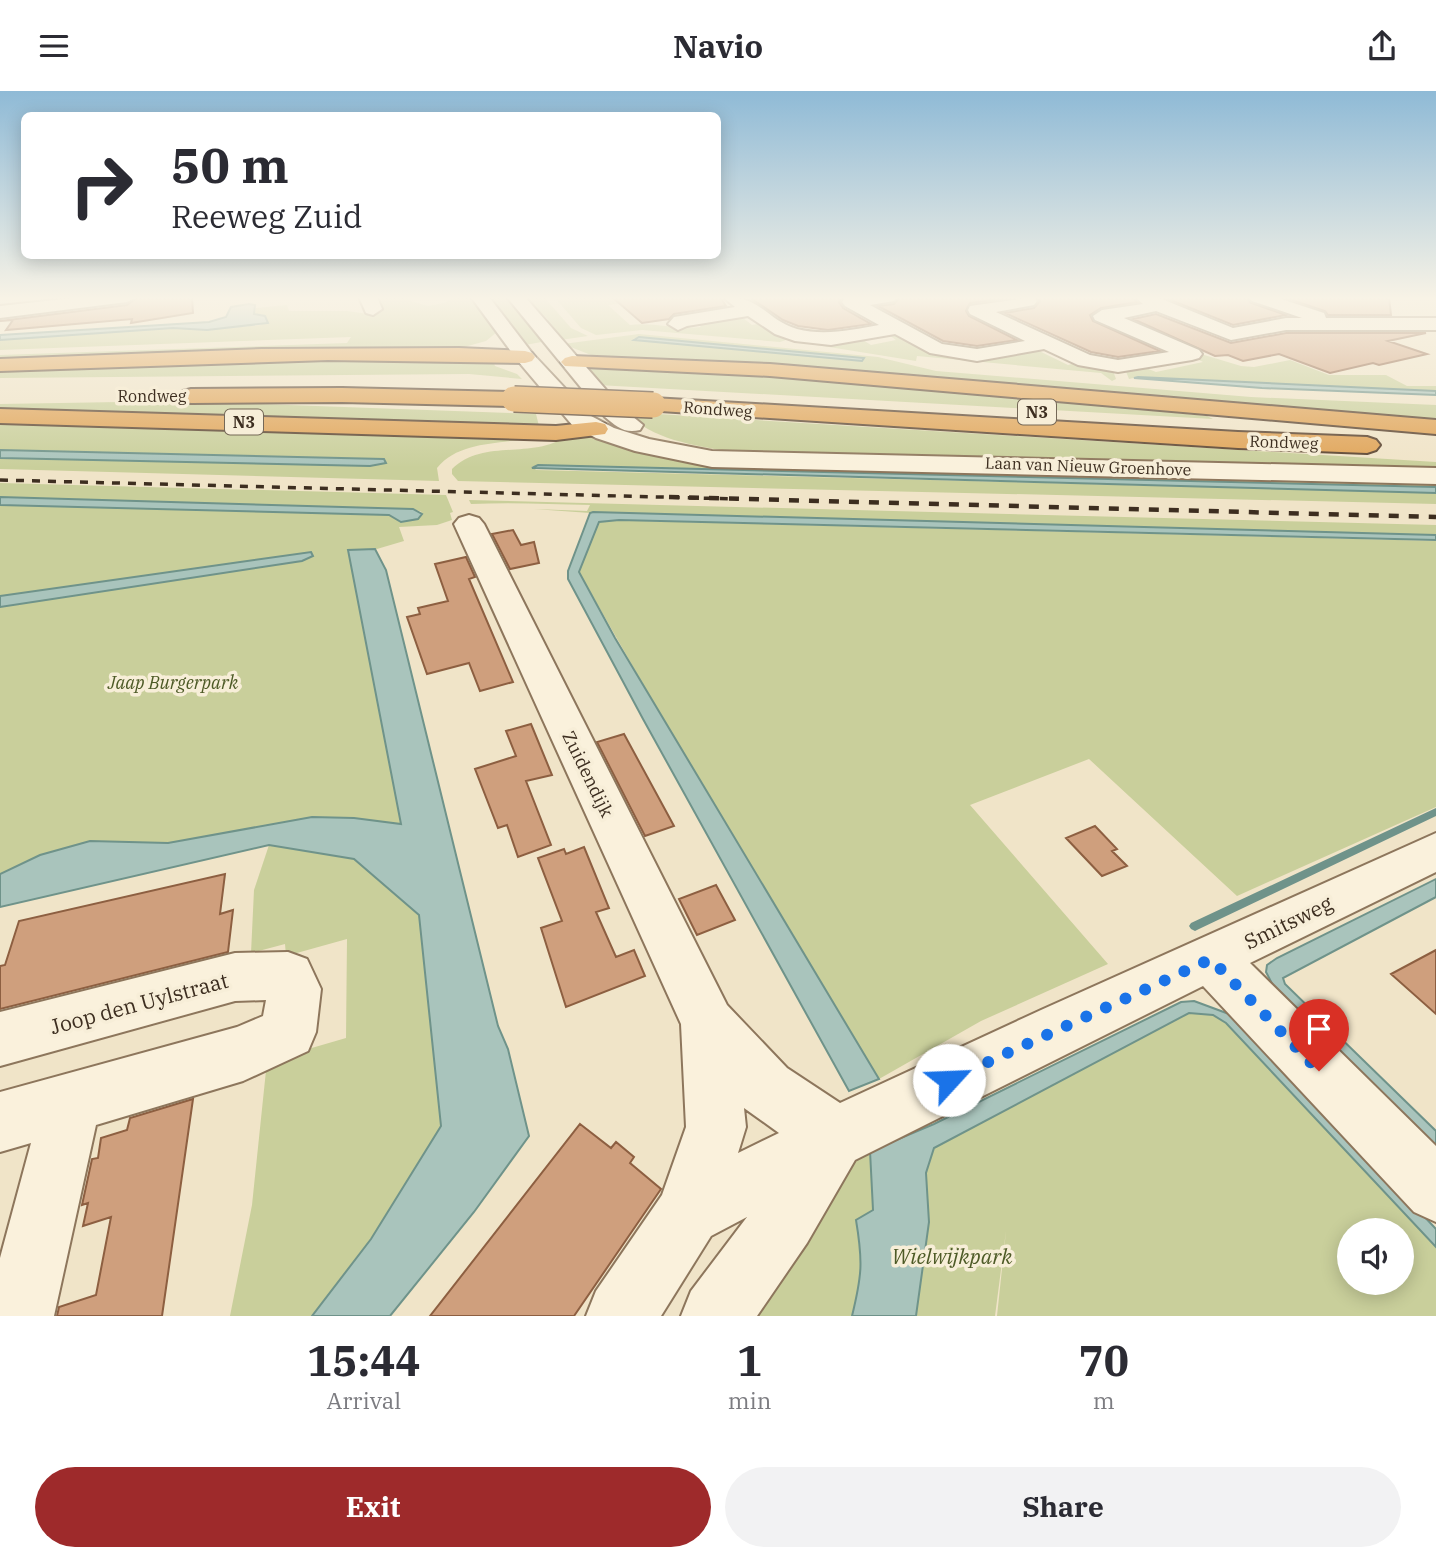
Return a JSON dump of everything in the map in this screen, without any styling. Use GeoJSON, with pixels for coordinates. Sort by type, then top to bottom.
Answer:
{"type":"FeatureCollection","features":[{"type":"Feature","properties":{"kind":"highway"},"geometry":{"type":"LineString","coordinates":[[0,365],[272,354]]}},
{"type":"Feature","properties":{"kind":"highway"},"geometry":{"type":"LineString","coordinates":[[468,354],[526,357]]}},
{"type":"Feature","properties":{"kind":"highway","name":"N3"},"geometry":{"type":"LineString","coordinates":[[564,370],[782,371],[1436,429]]}},
{"type":"Feature","properties":{"kind":"highway","name":"Rondweg"},"geometry":{"type":"LineString","coordinates":[[0,383],[115,381]]}},
{"type":"Feature","properties":{"kind":"highway","name":"Rondweg"},"geometry":{"type":"LineString","coordinates":[[169,389],[342,395],[510,391],[1226,423],[1436,429]]}},
{"type":"Feature","properties":{"kind":"highway"},"geometry":{"type":"LineString","coordinates":[[0,397],[88,396]]}},
{"type":"Feature","properties":{"kind":"highway","name":"Rondweg"},"geometry":{"type":"LineString","coordinates":[[645,397],[1224,440],[1436,448]]}},
{"type":"Feature","properties":{"kind":"highway","name":"N3"},"geometry":{"type":"LineString","coordinates":[[0,416],[556,433],[604,420]]}},
{"type":"Feature","properties":{"kind":"street"},"geometry":{"type":"LineString","coordinates":[[524,354],[564,370]]}},
{"type":"Feature","properties":{"kind":"street"},"geometry":{"type":"LineString","coordinates":[[554,354],[604,420]]}},
{"type":"Feature","properties":{"kind":"street"},"geometry":{"type":"LineString","coordinates":[[1069,354],[1084,361],[1118,366],[1191,354]]}},
{"type":"Feature","properties":{"kind":"street"},"geometry":{"type":"LineString","coordinates":[[564,370],[575,415],[604,420]]}},
{"type":"Feature","properties":{"kind":"street","name":"Laan van Nieuw Groenhove"},"geometry":{"type":"LineString","coordinates":[[604,420],[623,440],[676,454],[712,459],[1436,476]]}},
{"type":"Feature","properties":{"kind":"street","name":"Zuidendijk"},"geometry":{"type":"LineString","coordinates":[[469,524],[708,1023],[766,1089],[835,1136],[688,1213]]}},
{"type":"Feature","properties":{"kind":"street","name":"Smitsweg"},"geometry":{"type":"LineString","coordinates":[[835,1136],[1436,851]]}},
{"type":"Feature","properties":{"kind":"street"},"geometry":{"type":"LineString","coordinates":[[1211,959],[1436,1190]]}},
{"type":"Feature","properties":{"kind":"street","name":"Joop den Uylstraat"},"geometry":{"type":"LineString","coordinates":[[0,1039],[235,977],[288,976],[294,989],[288,1032],[243,1053],[198,1068],[0,1122]]}},
{"type":"Feature","properties":{"kind":"street","name":"Zuidendijk"},"geometry":{"type":"LineString","coordinates":[[621,1316],[688,1213],[716,1127],[708,1023]]}},
{"type":"Feature","properties":{"kind":"street"},"geometry":{"type":"LineString","coordinates":[[19,1316],[72,1101]]}},
{"type":"Feature","properties":{"kind":"street"},"geometry":{"type":"LineString","coordinates":[[716,1316],[784,1220],[835,1136]]}},
{"type":"Feature","properties":{"kind":"green space"},"geometry":{"type":"Polygon","coordinates":[[[24,354],[275,354],[0,362],[0,355],[24,354]]]}},
{"type":"Feature","properties":{"kind":"green space"},"geometry":{"type":"Polygon","coordinates":[[[589,354],[791,354],[863,359],[814,354],[849,354],[878,357],[936,371],[1251,397],[1436,405],[1436,420],[589,354]]]}},
{"type":"Feature","properties":{"kind":"green space"},"geometry":{"type":"Polygon","coordinates":[[[874,354],[1046,354],[1068,365],[1079,362],[1112,368],[1116,379],[1112,381],[1101,373],[917,356],[916,361],[874,354]]]}},
{"type":"Feature","properties":{"kind":"green space"},"geometry":{"type":"Polygon","coordinates":[[[1202,354],[1241,366],[1254,367],[1290,360],[1329,375],[1386,375],[1407,386],[1436,386],[1436,391],[1138,377],[1129,379],[1125,369],[1146,368],[1156,372],[1203,362],[1193,357],[1202,354]]]}},
{"type":"Feature","properties":{"kind":"green space"},"geometry":{"type":"Polygon","coordinates":[[[286,358],[492,358],[495,366],[517,374],[522,379],[469,374],[0,378],[0,368],[286,358]]]}},
{"type":"Feature","properties":{"kind":"green space"},"geometry":{"type":"Polygon","coordinates":[[[579,364],[776,375],[1207,416],[1213,419],[598,385],[579,364]]]}},
{"type":"Feature","properties":{"kind":"green space"},"geometry":{"type":"Polygon","coordinates":[[[179,401],[536,414],[539,426],[0,412],[0,404],[179,401]]]}},
{"type":"Feature","properties":{"kind":"green space"},"geometry":{"type":"Polygon","coordinates":[[[626,412],[1436,462],[1436,470],[730,452],[688,444],[661,435],[648,429],[626,412]]]}},
{"type":"Feature","properties":{"kind":"green space"},"geometry":{"type":"Polygon","coordinates":[[[0,422],[534,437],[457,452],[437,468],[439,481],[0,469],[0,458],[386,463],[384,459],[0,450],[0,422]]]}},
{"type":"Feature","properties":{"kind":"green space"},"geometry":{"type":"Polygon","coordinates":[[[566,436],[610,439],[659,453],[1436,481],[1436,487],[532,466],[536,470],[1436,493],[1436,504],[458,481],[452,474],[452,469],[478,454],[539,447],[566,436]]]}},
{"type":"Feature","properties":{"kind":"green space","name":"Jaap Burgerpark"},"geometry":{"type":"Polygon","coordinates":[[[0,483],[446,495],[453,512],[450,513],[452,520],[437,525],[399,527],[404,541],[360,554],[417,847],[290,834],[0,895],[0,505],[389,515],[401,522],[422,512],[413,509],[0,497],[0,483]]]}},
{"type":"Feature","properties":{"kind":"green space"},"geometry":{"type":"Polygon","coordinates":[[[469,500],[1436,525],[1436,535],[590,513],[534,509],[587,511],[590,505],[471,504],[469,500]]]}},
{"type":"Feature","properties":{"kind":"green space"},"geometry":{"type":"Polygon","coordinates":[[[602,520],[1436,541],[1436,807],[1237,896],[1089,759],[970,805],[1108,964],[981,1021],[879,1079],[660,714],[579,572],[596,525],[602,520]]]}},
{"type":"Feature","properties":{"kind":"green space"},"geometry":{"type":"Polygon","coordinates":[[[269,845],[354,859],[419,915],[442,1126],[371,1239],[312,1316],[230,1316],[252,1205],[267,1061],[346,1038],[347,939],[286,956],[285,944],[251,953],[254,890],[269,845]]]}},
{"type":"Feature","properties":{"kind":"green space","name":"Wielwijkpark"},"geometry":{"type":"Polygon","coordinates":[[[1189,1013],[1213,1015],[1226,1023],[1409,1218],[1337,1218],[1337,1295],[1414,1295],[1414,1224],[1436,1247],[1436,1316],[997,1316],[1006,1231],[995,1316],[889,1316],[925,1132],[970,1105],[978,1124],[1189,1013]]]}},
{"type":"Feature","properties":{"kind":"green space"},"geometry":{"type":"Polygon","coordinates":[[[870,1151],[873,1210],[856,1220],[860,1268],[852,1316],[743,1316],[848,1166],[870,1151]]]}},
{"type":"Feature","properties":{"kind":"water"},"geometry":{"type":"Polygon","coordinates":[[[788,354],[864,358],[862,361],[788,354]]]}},
{"type":"Feature","properties":{"kind":"water"},"geometry":{"type":"Polygon","coordinates":[[[1134,378],[1436,391],[1436,395],[1262,388],[1134,378]]]}},
{"type":"Feature","properties":{"kind":"water"},"geometry":{"type":"Polygon","coordinates":[[[0,450],[384,459],[386,463],[370,466],[0,458],[0,450]]]}},
{"type":"Feature","properties":{"kind":"water"},"geometry":{"type":"Polygon","coordinates":[[[538,465],[1436,487],[1436,493],[532,468],[538,465]]]}},
{"type":"Feature","properties":{"kind":"water"},"geometry":{"type":"Polygon","coordinates":[[[0,497],[413,509],[422,514],[418,519],[401,522],[389,515],[0,505],[0,497]]]}},
{"type":"Feature","properties":{"kind":"water"},"geometry":{"type":"Polygon","coordinates":[[[590,513],[1436,535],[1436,540],[619,520],[599,522],[579,572],[615,638],[879,1079],[849,1091],[568,579],[568,571],[590,513]]]}},
{"type":"Feature","properties":{"kind":"water"},"geometry":{"type":"Polygon","coordinates":[[[375,549],[386,570],[498,1026],[508,1049],[529,1136],[474,1212],[390,1316],[312,1316],[371,1239],[441,1126],[419,915],[354,859],[269,845],[0,907],[0,874],[40,855],[90,841],[168,843],[312,817],[354,818],[401,824],[348,550],[375,549]]]}},
{"type":"Feature","properties":{"kind":"water"},"geometry":{"type":"Polygon","coordinates":[[[311,552],[313,556],[302,561],[0,607],[0,596],[311,552]]]}},
{"type":"Feature","properties":{"kind":"water"},"geometry":{"type":"Polygon","coordinates":[[[1436,879],[1436,897],[1283,978],[1285,984],[1436,1131],[1436,1153],[1277,993],[1266,972],[1267,965],[1277,958],[1436,879]]]}},
{"type":"Feature","properties":{"kind":"water"},"geometry":{"type":"Polygon","coordinates":[[[1194,1001],[1229,1014],[1248,1030],[1436,1229],[1436,1247],[1414,1224],[1414,1218],[1409,1218],[1226,1023],[1213,1015],[1189,1013],[934,1148],[926,1173],[929,1222],[916,1316],[852,1316],[860,1268],[856,1220],[873,1210],[870,1151],[934,1124],[1181,1002],[1194,1001]]]}},
{"type":"Feature","properties":{"kind":"building"},"geometry":{"type":"Polygon","coordinates":[[[1103,354],[1138,354],[1118,357],[1103,354]]]}},
{"type":"Feature","properties":{"kind":"building"},"geometry":{"type":"Polygon","coordinates":[[[1211,354],[1278,354],[1243,361],[1228,355],[1211,354]]]}},
{"type":"Feature","properties":{"kind":"building"},"geometry":{"type":"Polygon","coordinates":[[[1279,354],[1426,354],[1379,365],[1373,363],[1330,373],[1279,354]]]}},
{"type":"Feature","properties":{"kind":"building"},"geometry":{"type":"Polygon","coordinates":[[[513,530],[521,545],[534,542],[539,563],[510,569],[492,534],[513,530]]]}},
{"type":"Feature","properties":{"kind":"building"},"geometry":{"type":"Polygon","coordinates":[[[466,557],[475,577],[469,579],[513,682],[480,691],[469,663],[427,674],[407,617],[420,614],[418,608],[448,601],[435,564],[466,557]]]}},
{"type":"Feature","properties":{"kind":"building"},"geometry":{"type":"Polygon","coordinates":[[[531,724],[552,775],[526,781],[551,845],[518,857],[507,825],[498,828],[475,769],[516,756],[506,731],[531,724]]]}},
{"type":"Feature","properties":{"kind":"building"},"geometry":{"type":"Polygon","coordinates":[[[624,734],[674,826],[645,836],[597,742],[624,734]]]}},
{"type":"Feature","properties":{"kind":"building"},"geometry":{"type":"Polygon","coordinates":[[[1095,826],[1117,849],[1112,851],[1127,866],[1102,876],[1066,838],[1095,826]]]}},
{"type":"Feature","properties":{"kind":"building"},"geometry":{"type":"Polygon","coordinates":[[[584,847],[609,908],[596,912],[616,957],[634,950],[645,976],[566,1007],[541,928],[562,921],[538,858],[564,849],[566,854],[584,847]]]}},
{"type":"Feature","properties":{"kind":"building"},"geometry":{"type":"Polygon","coordinates":[[[225,874],[220,914],[233,910],[228,952],[0,1009],[0,966],[5,965],[19,921],[225,874]]]}},
{"type":"Feature","properties":{"kind":"building"},"geometry":{"type":"Polygon","coordinates":[[[716,885],[735,920],[697,935],[679,899],[716,885]]]}},
{"type":"Feature","properties":{"kind":"building"},"geometry":{"type":"Polygon","coordinates":[[[1436,950],[1436,1014],[1391,974],[1436,950]]]}},
{"type":"Feature","properties":{"kind":"building"},"geometry":{"type":"Polygon","coordinates":[[[193,1099],[162,1316],[57,1316],[59,1307],[96,1295],[111,1217],[83,1226],[88,1203],[82,1205],[92,1159],[98,1158],[101,1138],[127,1130],[130,1118],[193,1099]]]}},
{"type":"Feature","properties":{"kind":"building"},"geometry":{"type":"Polygon","coordinates":[[[580,1124],[611,1148],[616,1142],[634,1157],[630,1163],[661,1189],[574,1316],[430,1316],[580,1124]]]}},
{"type":"Feature","properties":{"kind":"waterway"},"geometry":{"type":"LineString","coordinates":[[1195,926],[1436,812]]}},
{"type":"Feature","properties":{"kind":"railway"},"geometry":{"type":"LineString","coordinates":[[0,480],[737,499]]}},
{"type":"Feature","properties":{"kind":"railway"},"geometry":{"type":"LineString","coordinates":[[669,497],[1436,517]]}},
{"type":"Feature","properties":{"kind":"route"},"geometry":{"type":"LineString","coordinates":[[949,1080],[1211,959],[1319,1071]]}}]}
